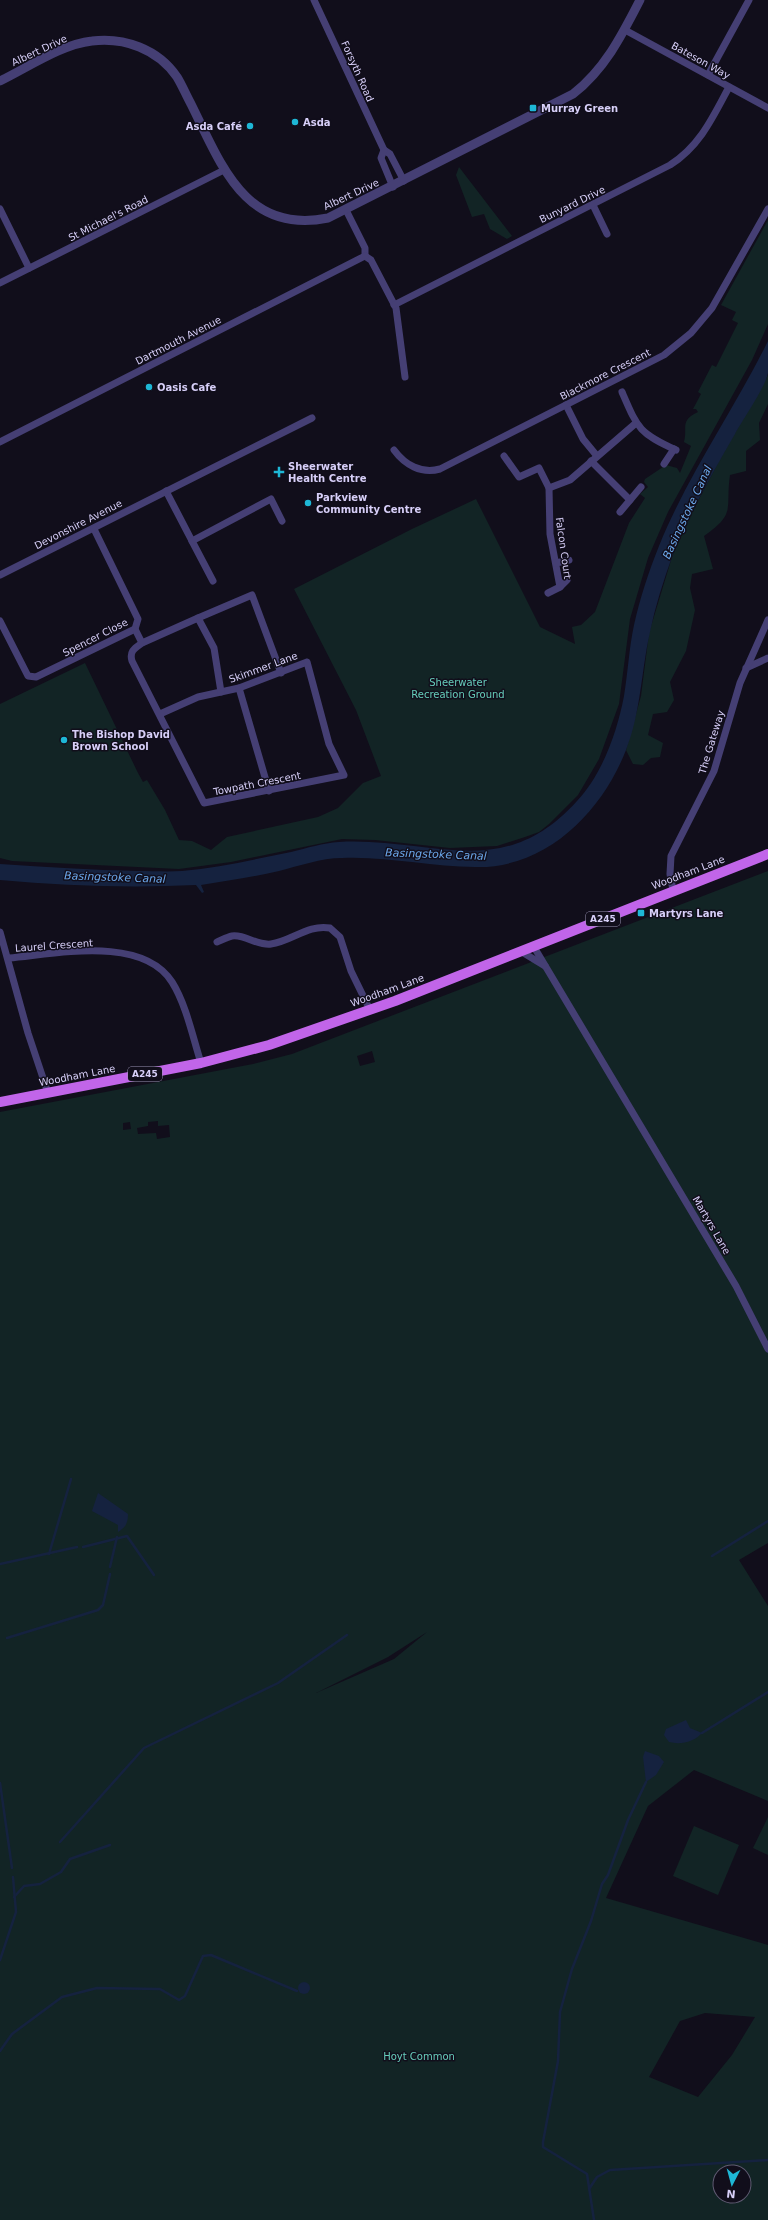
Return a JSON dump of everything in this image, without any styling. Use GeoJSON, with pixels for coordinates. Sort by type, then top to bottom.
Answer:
{"type":"FeatureCollection","features":[{"type":"Feature","properties":{"kind":"main road","name":"Woodham Lane"},"geometry":{"type":"LineString","coordinates":[[0,1102],[201,1063],[269,1045],[370,1010],[522,952],[673,890],[768,854]]}},
{"type":"Feature","properties":{"kind":"street","name":"Forsyth Road"},"geometry":{"type":"LineString","coordinates":[[314,0],[384,150],[390,154],[404,181]]}},
{"type":"Feature","properties":{"kind":"street","name":"Albert Drive"},"geometry":{"type":"LineString","coordinates":[[0,81],[80,44],[111,41],[138,46],[156,56],[178,78],[224,170],[233,185],[250,202],[278,217],[299,220],[318,220],[346,210],[393,187],[573,94],[596,74],[625,30],[640,0]]}},
{"type":"Feature","properties":{"kind":"street"},"geometry":{"type":"LineString","coordinates":[[708,75],[750,0]]}},
{"type":"Feature","properties":{"kind":"street","name":"Bateson Way"},"geometry":{"type":"LineString","coordinates":[[625,30],[768,108]]}},
{"type":"Feature","properties":{"kind":"street","name":"Bunyard Drive"},"geometry":{"type":"LineString","coordinates":[[395,307],[593,206],[684,156],[707,128],[729,87]]}},
{"type":"Feature","properties":{"kind":"street","name":"Forsyth Road"},"geometry":{"type":"LineString","coordinates":[[384,150],[381,158],[393,187]]}},
{"type":"Feature","properties":{"kind":"street","name":"St Michael's Road"},"geometry":{"type":"LineString","coordinates":[[0,283],[224,170]]}},
{"type":"Feature","properties":{"kind":"street"},"geometry":{"type":"LineString","coordinates":[[593,206],[607,234]]}},
{"type":"Feature","properties":{"kind":"street"},"geometry":{"type":"LineString","coordinates":[[0,209],[29,268]]}},
{"type":"Feature","properties":{"kind":"street","name":"Blackmore Crescent"},"geometry":{"type":"LineString","coordinates":[[394,450],[400,458],[410,466],[422,470],[438,470],[664,355],[691,333],[720,296],[768,209]]}},
{"type":"Feature","properties":{"kind":"street"},"geometry":{"type":"LineString","coordinates":[[346,210],[365,248],[365,256],[371,260],[395,307],[405,377]]}},
{"type":"Feature","properties":{"kind":"street","name":"Dartmouth Avenue"},"geometry":{"type":"LineString","coordinates":[[0,442],[365,256]]}},
{"type":"Feature","properties":{"kind":"street"},"geometry":{"type":"LineString","coordinates":[[622,392],[636,423],[648,436],[675,450],[664,464]]}},
{"type":"Feature","properties":{"kind":"street"},"geometry":{"type":"LineString","coordinates":[[566,406],[594,458],[630,500]]}},
{"type":"Feature","properties":{"kind":"street","name":"Devonshire Avenue"},"geometry":{"type":"LineString","coordinates":[[0,575],[312,418]]}},
{"type":"Feature","properties":{"kind":"street"},"geometry":{"type":"LineString","coordinates":[[504,456],[519,477],[538,468],[549,488],[570,480],[636,423]]}},
{"type":"Feature","properties":{"kind":"street"},"geometry":{"type":"LineString","coordinates":[[620,512],[641,487]]}},
{"type":"Feature","properties":{"kind":"street","name":"Falcon Court"},"geometry":{"type":"LineString","coordinates":[[549,488],[550,534],[560,587]]}},
{"type":"Feature","properties":{"kind":"street"},"geometry":{"type":"LineString","coordinates":[[166,491],[213,581]]}},
{"type":"Feature","properties":{"kind":"street"},"geometry":{"type":"LineString","coordinates":[[192,541],[271,499],[282,521]]}},
{"type":"Feature","properties":{"kind":"street","name":"Spencer Close"},"geometry":{"type":"LineString","coordinates":[[0,621],[28,676],[38,677],[135,629],[138,619],[94,529]]}},
{"type":"Feature","properties":{"kind":"street"},"geometry":{"type":"LineString","coordinates":[[556,563],[569,560]]}},
{"type":"Feature","properties":{"kind":"street","name":"Falcon Court"},"geometry":{"type":"LineString","coordinates":[[548,593],[560,587],[567,580]]}},
{"type":"Feature","properties":{"kind":"street"},"geometry":{"type":"LineString","coordinates":[[135,629],[142,643],[252,595],[281,672]]}},
{"type":"Feature","properties":{"kind":"street"},"geometry":{"type":"LineString","coordinates":[[198,618],[214,648],[221,692]]}},
{"type":"Feature","properties":{"kind":"street","name":"The Gateway"},"geometry":{"type":"LineString","coordinates":[[673,890],[670,874],[671,856],[714,771],[730,712],[746,668],[768,620]]}},
{"type":"Feature","properties":{"kind":"street","name":"Towpath Crescent"},"geometry":{"type":"LineString","coordinates":[[142,643],[132,650],[130,656],[204,803],[344,775]]}},
{"type":"Feature","properties":{"kind":"street"},"geometry":{"type":"LineString","coordinates":[[746,668],[768,658]]}},
{"type":"Feature","properties":{"kind":"street","name":"Skimmer Lane"},"geometry":{"type":"LineString","coordinates":[[160,714],[198,697],[239,688],[307,662],[329,744],[344,775]]}},
{"type":"Feature","properties":{"kind":"street"},"geometry":{"type":"LineString","coordinates":[[239,688],[269,791]]}},
{"type":"Feature","properties":{"kind":"street"},"geometry":{"type":"LineString","coordinates":[[218,942],[232,936],[256,943],[269,944],[281,942],[313,928],[330,928],[340,936],[350,971],[370,1010]]}},
{"type":"Feature","properties":{"kind":"street","name":"Laurel Crescent"},"geometry":{"type":"LineString","coordinates":[[0,932],[9,958],[28,1033],[48,1093]]}},
{"type":"Feature","properties":{"kind":"street","name":"Martyrs Lane"},"geometry":{"type":"LineString","coordinates":[[534,947],[736,1286],[768,1349]]}},
{"type":"Feature","properties":{"kind":"street","name":"Laurel Crescent"},"geometry":{"type":"LineString","coordinates":[[9,958],[84,952],[132,954],[149,961],[165,972],[178,993],[201,1063]]}},
{"type":"Feature","properties":{"kind":"street","name":"Martyrs Lane"},"geometry":{"type":"LineString","coordinates":[[522,952],[548,969]]}},
{"type":"Feature","properties":{"kind":"green space"},"geometry":{"type":"Polygon","coordinates":[[[459,167],[512,236],[507,239],[490,229],[484,214],[472,217],[456,175],[459,167]]]}},
{"type":"Feature","properties":{"kind":"green space","name":"Sheerwater Recreation Ground"},"geometry":{"type":"Polygon","coordinates":[[[768,220],[768,324],[752,360],[668,512],[648,558],[630,619],[619,704],[599,759],[578,795],[549,824],[539,832],[497,846],[450,848],[375,840],[342,839],[231,862],[179,869],[12,861],[0,858],[0,704],[85,663],[138,773],[143,782],[147,780],[165,810],[179,840],[192,841],[211,850],[227,837],[318,817],[338,808],[363,783],[381,776],[356,710],[294,589],[412,529],[476,499],[540,627],[575,644],[572,627],[581,625],[595,612],[629,523],[645,498],[640,494],[648,487],[644,482],[645,479],[666,465],[677,468],[680,473],[691,446],[684,442],[686,421],[698,412],[696,409],[693,409],[701,394],[698,392],[712,365],[716,367],[738,323],[732,320],[736,312],[721,305],[768,220]]]}},
{"type":"Feature","properties":{"kind":"green space"},"geometry":{"type":"Polygon","coordinates":[[[768,375],[768,404],[759,423],[760,440],[746,451],[746,471],[730,475],[728,510],[721,522],[704,536],[713,569],[692,574],[690,588],[695,610],[686,651],[670,682],[674,700],[667,712],[653,714],[648,735],[663,743],[660,757],[651,758],[643,765],[633,764],[626,750],[641,696],[649,633],[672,557],[688,520],[719,461],[768,375]]]}},
{"type":"Feature","properties":{"kind":"green space","name":"Hoyt Common"},"geometry":{"type":"Polygon","coordinates":[[[768,871],[768,1543],[739,1560],[768,1606],[768,1801],[694,1770],[648,1806],[606,1898],[768,1945],[768,2220],[0,2220],[0,1112],[253,1064],[292,1054],[768,871]],[[372,1051],[357,1056],[360,1066],[375,1062],[372,1051]],[[158,1121],[148,1122],[148,1126],[137,1128],[138,1134],[156,1133],[157,1139],[170,1137],[169,1125],[158,1126],[158,1121]],[[130,1122],[123,1123],[123,1130],[131,1129],[130,1122]],[[427,1632],[388,1657],[316,1693],[394,1659],[427,1632]],[[705,2013],[680,2021],[649,2077],[698,2097],[732,2055],[755,2017],[705,2013]]]}},
{"type":"Feature","properties":{"kind":"green space"},"geometry":{"type":"Polygon","coordinates":[[[768,1817],[768,1855],[753,1848],[768,1817]]]}},
{"type":"Feature","properties":{"kind":"green space"},"geometry":{"type":"Polygon","coordinates":[[[694,1826],[739,1845],[718,1895],[673,1876],[694,1826]]]}},
{"type":"Feature","properties":{"kind":"water","name":"Basingstoke Canal"},"geometry":{"type":"Polygon","coordinates":[[[768,341],[768,373],[766,379],[701,494],[672,557],[652,623],[635,721],[626,750],[616,773],[602,795],[586,815],[568,832],[548,847],[525,858],[501,865],[475,867],[458,867],[359,858],[326,859],[279,871],[201,885],[204,892],[202,893],[196,885],[98,886],[0,880],[0,864],[104,870],[182,871],[210,868],[339,842],[373,842],[465,851],[494,849],[521,842],[549,826],[577,801],[586,790],[608,752],[624,696],[636,615],[655,555],[683,493],[755,367],[768,341]]]}},
{"type":"Feature","properties":{"kind":"water"},"geometry":{"type":"Polygon","coordinates":[[[98,1493],[128,1514],[126,1524],[118,1532],[118,1525],[92,1511],[98,1493]]]}},
{"type":"Feature","properties":{"kind":"water"},"geometry":{"type":"Polygon","coordinates":[[[686,1720],[690,1728],[702,1733],[691,1741],[678,1743],[669,1742],[664,1735],[666,1729],[686,1720]]]}},
{"type":"Feature","properties":{"kind":"water"},"geometry":{"type":"Polygon","coordinates":[[[645,1751],[659,1756],[664,1762],[656,1775],[646,1782],[643,1757],[645,1751]]]}},
{"type":"Feature","properties":{"kind":"water"},"geometry":{"type":"Polygon","coordinates":[[[302,1982],[306,1982],[310,1988],[306,1994],[302,1994],[298,1990],[298,1986],[302,1982]]]}},
{"type":"Feature","properties":{"kind":"waterway"},"geometry":{"type":"LineString","coordinates":[[49,1554],[71,1479]]}},
{"type":"Feature","properties":{"kind":"waterway"},"geometry":{"type":"LineString","coordinates":[[712,1556],[768,1521]]}},
{"type":"Feature","properties":{"kind":"waterway"},"geometry":{"type":"LineString","coordinates":[[83,1547],[127,1536],[154,1575]]}},
{"type":"Feature","properties":{"kind":"waterway"},"geometry":{"type":"LineString","coordinates":[[110,1567],[117,1537]]}},
{"type":"Feature","properties":{"kind":"waterway"},"geometry":{"type":"LineString","coordinates":[[0,1564],[77,1547]]}},
{"type":"Feature","properties":{"kind":"waterway"},"geometry":{"type":"LineString","coordinates":[[7,1638],[98,1610],[103,1605],[110,1574]]}},
{"type":"Feature","properties":{"kind":"waterway"},"geometry":{"type":"LineString","coordinates":[[60,1842],[144,1748],[278,1683],[347,1635]]}},
{"type":"Feature","properties":{"kind":"waterway"},"geometry":{"type":"LineString","coordinates":[[702,1733],[768,1692]]}},
{"type":"Feature","properties":{"kind":"waterway"},"geometry":{"type":"LineString","coordinates":[[594,2220],[587,2174],[543,2147],[543,2142],[558,2061],[560,2012],[572,1969],[591,1921],[602,1884],[608,1875],[628,1820],[646,1782]]}},
{"type":"Feature","properties":{"kind":"waterway"},"geometry":{"type":"LineString","coordinates":[[0,1783],[12,1868]]}},
{"type":"Feature","properties":{"kind":"waterway"},"geometry":{"type":"LineString","coordinates":[[14,1897],[24,1886],[40,1884],[61,1872],[70,1859],[110,1845]]}},
{"type":"Feature","properties":{"kind":"waterway"},"geometry":{"type":"LineString","coordinates":[[0,1960],[16,1912],[13,1877]]}},
{"type":"Feature","properties":{"kind":"waterway"},"geometry":{"type":"LineString","coordinates":[[0,2051],[12,2034],[62,1997],[97,1988],[160,1989],[179,2000],[185,1996],[203,1956],[211,1955],[297,1991]]}},
{"type":"Feature","properties":{"kind":"waterway"},"geometry":{"type":"LineString","coordinates":[[589,2189],[597,2177],[610,2170],[768,2160]]}},
{"type":"Feature","properties":{"kind":"place","name":"Murray Green"},"geometry":{"type":"Point","coordinates":[533,108]}},
{"type":"Feature","properties":{"kind":"place","name":"Asda"},"geometry":{"type":"Point","coordinates":[295,122]}},
{"type":"Feature","properties":{"kind":"place","name":"Asda Café"},"geometry":{"type":"Point","coordinates":[250,126]}},
{"type":"Feature","properties":{"kind":"place","name":"Oasis Cafe"},"geometry":{"type":"Point","coordinates":[149,387]}},
{"type":"Feature","properties":{"kind":"place","name":"Sheerwater Health Centre"},"geometry":{"type":"Point","coordinates":[279,472]}},
{"type":"Feature","properties":{"kind":"place","name":"Parkview Community Centre"},"geometry":{"type":"Point","coordinates":[308,503]}},
{"type":"Feature","properties":{"kind":"place","name":"The Bishop David Brown School"},"geometry":{"type":"Point","coordinates":[64,740]}},
{"type":"Feature","properties":{"kind":"place","name":"Martyrs Lane"},"geometry":{"type":"Point","coordinates":[641,913]}}]}
